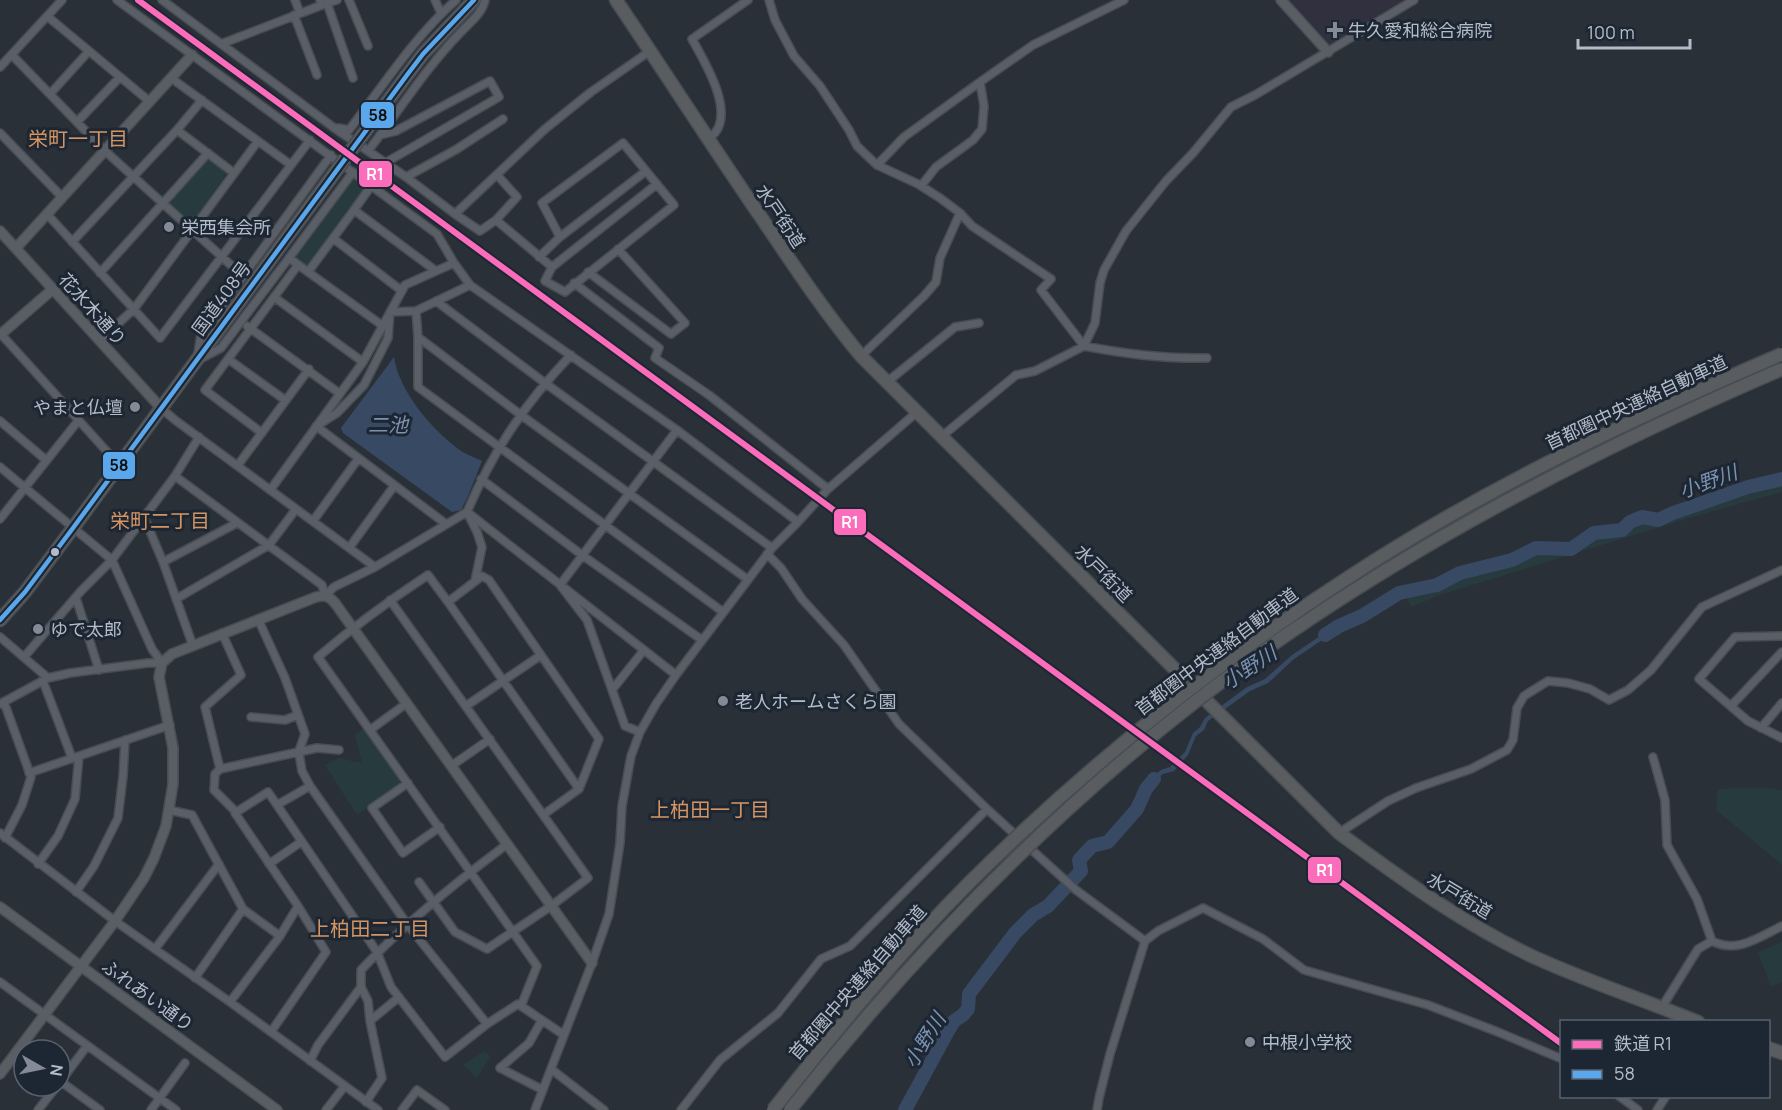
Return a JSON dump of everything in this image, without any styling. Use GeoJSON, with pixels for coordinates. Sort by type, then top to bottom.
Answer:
{"type":"FeatureCollection","features":[{"type":"Feature","properties":{"kind":"highway","name":"国道408号"},"geometry":{"type":"LineString","coordinates":[[0,620],[120,466],[406,75],[474,0]]}},
{"type":"Feature","properties":{"kind":"highway","name":"水戸街道"},"geometry":{"type":"LineString","coordinates":[[617,1],[707,138],[835,325],[861,356],[1339,833],[1423,895],[1475,926],[1545,962],[1589,981],[1693,1020]]}},
{"type":"Feature","properties":{"kind":"highway","name":"首都圏中央連絡自動車道"},"geometry":{"type":"LineString","coordinates":[[773,1110],[866,996],[971,882],[1105,759],[1233,658],[1349,577],[1451,515],[1618,428],[1782,354]]}},
{"type":"Feature","properties":{"kind":"highway","name":"首都圏中央連絡自動車道"},"geometry":{"type":"LineString","coordinates":[[790,1110],[906,970],[980,893],[1044,831],[1122,762],[1250,661],[1387,569],[1455,528],[1624,440],[1782,369]]}},
{"type":"Feature","properties":{"kind":"street"},"geometry":{"type":"LineString","coordinates":[[0,67],[62,0]]}},
{"type":"Feature","properties":{"kind":"street"},"geometry":{"type":"LineString","coordinates":[[117,0],[437,234],[470,285],[677,430],[798,522]]}},
{"type":"Feature","properties":{"kind":"street"},"geometry":{"type":"LineString","coordinates":[[162,0],[333,127],[480,231],[496,220],[518,197],[497,175]]}},
{"type":"Feature","properties":{"kind":"street"},"geometry":{"type":"LineString","coordinates":[[295,0],[297,14],[317,75]]}},
{"type":"Feature","properties":{"kind":"street"},"geometry":{"type":"LineString","coordinates":[[221,44],[323,3],[337,0]]}},
{"type":"Feature","properties":{"kind":"street"},"geometry":{"type":"LineString","coordinates":[[349,0],[368,46]]}},
{"type":"Feature","properties":{"kind":"street"},"geometry":{"type":"LineString","coordinates":[[435,0],[441,13]]}},
{"type":"Feature","properties":{"kind":"street"},"geometry":{"type":"LineString","coordinates":[[333,127],[349,130],[405,56],[441,13],[456,0]]}},
{"type":"Feature","properties":{"kind":"street"},"geometry":{"type":"LineString","coordinates":[[368,152],[415,86],[483,9],[485,0]]}},
{"type":"Feature","properties":{"kind":"street"},"geometry":{"type":"LineString","coordinates":[[707,138],[715,133],[722,112],[713,79],[692,39],[748,0]]}},
{"type":"Feature","properties":{"kind":"street"},"geometry":{"type":"LineString","coordinates":[[769,0],[775,20],[794,56],[820,86],[857,146],[877,165],[921,186],[940,198],[960,213],[972,226],[1051,279],[1041,290],[1084,346],[1121,353],[1207,358]]}},
{"type":"Feature","properties":{"kind":"street"},"geometry":{"type":"LineString","coordinates":[[877,165],[904,137],[1033,45],[1124,0]]}},
{"type":"Feature","properties":{"kind":"street"},"geometry":{"type":"LineString","coordinates":[[1281,0],[1328,52]]}},
{"type":"Feature","properties":{"kind":"street"},"geometry":{"type":"LineString","coordinates":[[941,436],[1016,375],[1035,371],[1084,346],[1095,324],[1100,283],[1104,270],[1126,231],[1231,107],[1414,0]]}},
{"type":"Feature","properties":{"kind":"street"},"geometry":{"type":"LineString","coordinates":[[323,3],[353,78]]}},
{"type":"Feature","properties":{"kind":"street"},"geometry":{"type":"LineString","coordinates":[[47,16],[149,101]]}},
{"type":"Feature","properties":{"kind":"street"},"geometry":{"type":"LineString","coordinates":[[50,94],[89,51]]}},
{"type":"Feature","properties":{"kind":"street"},"geometry":{"type":"LineString","coordinates":[[455,214],[545,129],[591,92],[650,51]]}},
{"type":"Feature","properties":{"kind":"street"},"geometry":{"type":"LineString","coordinates":[[12,55],[104,150],[243,276]]}},
{"type":"Feature","properties":{"kind":"street"},"geometry":{"type":"LineString","coordinates":[[16,248],[192,55]]}},
{"type":"Feature","properties":{"kind":"street"},"geometry":{"type":"LineString","coordinates":[[77,122],[120,77]]}},
{"type":"Feature","properties":{"kind":"street"},"geometry":{"type":"LineString","coordinates":[[171,78],[291,165]]}},
{"type":"Feature","properties":{"kind":"street"},"geometry":{"type":"LineString","coordinates":[[380,135],[396,131],[490,81],[499,97],[385,163]]}},
{"type":"Feature","properties":{"kind":"street"},"geometry":{"type":"LineString","coordinates":[[921,186],[936,167],[973,140],[982,129],[984,106],[980,82]]}},
{"type":"Feature","properties":{"kind":"street"},"geometry":{"type":"LineString","coordinates":[[72,242],[177,130],[202,100]]}},
{"type":"Feature","properties":{"kind":"street"},"geometry":{"type":"LineString","coordinates":[[406,177],[503,120]]}},
{"type":"Feature","properties":{"kind":"street"},"geometry":{"type":"LineString","coordinates":[[177,130],[234,173]]}},
{"type":"Feature","properties":{"kind":"street"},"geometry":{"type":"LineString","coordinates":[[0,133],[62,197]]}},
{"type":"Feature","properties":{"kind":"street"},"geometry":{"type":"LineString","coordinates":[[47,214],[160,338],[310,140]]}},
{"type":"Feature","properties":{"kind":"street"},"geometry":{"type":"LineString","coordinates":[[99,341],[134,309],[258,141]]}},
{"type":"Feature","properties":{"kind":"street"},"geometry":{"type":"LineString","coordinates":[[560,237],[542,203],[624,143],[657,184],[674,206],[565,292],[545,281],[552,267],[657,184]]}},
{"type":"Feature","properties":{"kind":"street"},"geometry":{"type":"LineString","coordinates":[[100,273],[208,153]]}},
{"type":"Feature","properties":{"kind":"street"},"geometry":{"type":"LineString","coordinates":[[198,360],[201,334],[331,155]]}},
{"type":"Feature","properties":{"kind":"street"},"geometry":{"type":"LineString","coordinates":[[539,256],[560,237],[646,171]]}},
{"type":"Feature","properties":{"kind":"street"},"geometry":{"type":"LineString","coordinates":[[198,360],[221,348],[353,172]]}},
{"type":"Feature","properties":{"kind":"street"},"geometry":{"type":"LineString","coordinates":[[308,272],[372,186]]}},
{"type":"Feature","properties":{"kind":"street"},"geometry":{"type":"LineString","coordinates":[[354,210],[436,271]]}},
{"type":"Feature","properties":{"kind":"street"},"geometry":{"type":"LineString","coordinates":[[861,356],[936,282],[940,258],[960,213]]}},
{"type":"Feature","properties":{"kind":"street"},"geometry":{"type":"LineString","coordinates":[[496,220],[552,267]]}},
{"type":"Feature","properties":{"kind":"street","name":"花水木通り"},"geometry":{"type":"LineString","coordinates":[[0,231],[162,408]]}},
{"type":"Feature","properties":{"kind":"street"},"geometry":{"type":"LineString","coordinates":[[334,239],[402,291]]}},
{"type":"Feature","properties":{"kind":"street"},"geometry":{"type":"LineString","coordinates":[[588,272],[671,334],[685,323],[618,249]]}},
{"type":"Feature","properties":{"kind":"street"},"geometry":{"type":"LineString","coordinates":[[289,258],[383,326]]}},
{"type":"Feature","properties":{"kind":"street"},"geometry":{"type":"LineString","coordinates":[[271,489],[363,362],[405,285],[454,263]]}},
{"type":"Feature","properties":{"kind":"street"},"geometry":{"type":"LineString","coordinates":[[262,432],[206,390],[298,265]]}},
{"type":"Feature","properties":{"kind":"street"},"geometry":{"type":"LineString","coordinates":[[574,283],[659,348],[655,358],[709,395],[828,489]]}},
{"type":"Feature","properties":{"kind":"street"},"geometry":{"type":"LineString","coordinates":[[390,312],[416,311],[470,285]]}},
{"type":"Feature","properties":{"kind":"street"},"geometry":{"type":"LineString","coordinates":[[53,289],[0,334],[120,466]]}},
{"type":"Feature","properties":{"kind":"street"},"geometry":{"type":"LineString","coordinates":[[274,297],[363,362]]}},
{"type":"Feature","properties":{"kind":"street"},"geometry":{"type":"LineString","coordinates":[[436,301],[769,551],[802,600],[844,645],[898,724],[1076,890],[1145,941]]}},
{"type":"Feature","properties":{"kind":"street"},"geometry":{"type":"LineString","coordinates":[[416,311],[418,387],[723,612]]}},
{"type":"Feature","properties":{"kind":"street"},"geometry":{"type":"LineString","coordinates":[[316,426],[337,414],[364,385],[388,338],[390,312]]}},
{"type":"Feature","properties":{"kind":"street"},"geometry":{"type":"LineString","coordinates":[[242,321],[339,393]]}},
{"type":"Feature","properties":{"kind":"street"},"geometry":{"type":"LineString","coordinates":[[886,381],[955,327],[979,323]]}},
{"type":"Feature","properties":{"kind":"street"},"geometry":{"type":"LineString","coordinates":[[418,338],[747,579]]}},
{"type":"Feature","properties":{"kind":"street"},"geometry":{"type":"LineString","coordinates":[[325,596],[334,587],[375,567],[466,512],[499,446],[544,383],[571,355]]}},
{"type":"Feature","properties":{"kind":"street"},"geometry":{"type":"LineString","coordinates":[[228,359],[285,400]]}},
{"type":"Feature","properties":{"kind":"street"},"geometry":{"type":"LineString","coordinates":[[237,465],[309,369]]}},
{"type":"Feature","properties":{"kind":"street"},"geometry":{"type":"LineString","coordinates":[[162,408],[375,567]]}},
{"type":"Feature","properties":{"kind":"street"},"geometry":{"type":"LineString","coordinates":[[535,1110],[609,914],[620,843],[622,806],[631,756],[640,732],[676,675],[769,551],[828,489],[916,412]]}},
{"type":"Feature","properties":{"kind":"street"},"geometry":{"type":"LineString","coordinates":[[0,421],[46,460]]}},
{"type":"Feature","properties":{"kind":"street"},"geometry":{"type":"LineString","coordinates":[[1,516],[78,421]]}},
{"type":"Feature","properties":{"kind":"street"},"geometry":{"type":"LineString","coordinates":[[316,426],[446,524]]}},
{"type":"Feature","properties":{"kind":"street"},"geometry":{"type":"LineString","coordinates":[[560,585],[677,430]]}},
{"type":"Feature","properties":{"kind":"street"},"geometry":{"type":"LineString","coordinates":[[24,657],[112,560],[175,476],[199,437]]}},
{"type":"Feature","properties":{"kind":"street"},"geometry":{"type":"LineString","coordinates":[[313,521],[358,459]]}},
{"type":"Feature","properties":{"kind":"street"},"geometry":{"type":"LineString","coordinates":[[0,467],[112,560],[152,650],[162,663]]}},
{"type":"Feature","properties":{"kind":"street"},"geometry":{"type":"LineString","coordinates":[[175,476],[322,585],[325,596]]}},
{"type":"Feature","properties":{"kind":"street"},"geometry":{"type":"LineString","coordinates":[[481,479],[582,555],[702,640]]}},
{"type":"Feature","properties":{"kind":"street"},"geometry":{"type":"LineString","coordinates":[[349,548],[394,486]]}},
{"type":"Feature","properties":{"kind":"street"},"geometry":{"type":"LineString","coordinates":[[176,598],[269,545],[296,509]]}},
{"type":"Feature","properties":{"kind":"street"},"geometry":{"type":"LineString","coordinates":[[466,512],[482,547],[475,581]]}},
{"type":"Feature","properties":{"kind":"street"},"geometry":{"type":"LineString","coordinates":[[466,512],[676,675]]}},
{"type":"Feature","properties":{"kind":"street"},"geometry":{"type":"LineString","coordinates":[[144,517],[193,646]]}},
{"type":"Feature","properties":{"kind":"street"},"geometry":{"type":"LineString","coordinates":[[163,562],[237,523]]}},
{"type":"Feature","properties":{"kind":"street"},"geometry":{"type":"LineString","coordinates":[[1339,833],[1388,801],[1416,788],[1471,769],[1507,750],[1513,740],[1517,708],[1524,696],[1548,681],[1590,689],[1609,700],[1628,690],[1651,670],[1702,607],[1782,570]]}},
{"type":"Feature","properties":{"kind":"street"},"geometry":{"type":"LineString","coordinates":[[522,1006],[537,966],[318,657],[352,627],[428,575],[579,789]]}},
{"type":"Feature","properties":{"kind":"street"},"geometry":{"type":"LineString","coordinates":[[448,602],[482,576],[489,580],[599,739],[579,789],[543,815]]}},
{"type":"Feature","properties":{"kind":"street"},"geometry":{"type":"LineString","coordinates":[[560,585],[587,620],[625,726],[640,732]]}},
{"type":"Feature","properties":{"kind":"street"},"geometry":{"type":"LineString","coordinates":[[0,1074],[115,921],[150,868],[169,810],[174,764],[170,725],[159,677],[162,663],[172,654],[316,597],[325,596],[331,599],[592,963]]}},
{"type":"Feature","properties":{"kind":"street"},"geometry":{"type":"LineString","coordinates":[[76,598],[99,670]]}},
{"type":"Feature","properties":{"kind":"street"},"geometry":{"type":"LineString","coordinates":[[390,600],[588,878],[487,949],[455,932],[418,882]]}},
{"type":"Feature","properties":{"kind":"street"},"geometry":{"type":"LineString","coordinates":[[258,619],[285,678],[305,734],[299,751],[302,771],[310,786],[406,924],[487,1024]]}},
{"type":"Feature","properties":{"kind":"street"},"geometry":{"type":"LineString","coordinates":[[220,769],[205,707],[241,675],[222,633]]}},
{"type":"Feature","properties":{"kind":"street"},"geometry":{"type":"LineString","coordinates":[[1782,636],[1735,637],[1699,679],[1748,721],[1782,738]]}},
{"type":"Feature","properties":{"kind":"street"},"geometry":{"type":"LineString","coordinates":[[0,637],[46,680],[75,757],[75,799],[58,836],[38,864]]}},
{"type":"Feature","properties":{"kind":"street"},"geometry":{"type":"LineString","coordinates":[[612,690],[644,650]]}},
{"type":"Feature","properties":{"kind":"street"},"geometry":{"type":"LineString","coordinates":[[1731,706],[1782,652]]}},
{"type":"Feature","properties":{"kind":"street"},"geometry":{"type":"LineString","coordinates":[[466,706],[541,655]]}},
{"type":"Feature","properties":{"kind":"street"},"geometry":{"type":"LineString","coordinates":[[162,663],[70,673],[46,680],[2,703],[31,777],[22,804],[2,836],[115,921],[378,1110]]}},
{"type":"Feature","properties":{"kind":"street"},"geometry":{"type":"LineString","coordinates":[[1761,728],[1782,703]]}},
{"type":"Feature","properties":{"kind":"street"},"geometry":{"type":"LineString","coordinates":[[370,730],[407,704]]}},
{"type":"Feature","properties":{"kind":"street"},"geometry":{"type":"LineString","coordinates":[[251,717],[285,720],[298,715]]}},
{"type":"Feature","properties":{"kind":"street"},"geometry":{"type":"LineString","coordinates":[[29,773],[170,725]]}},
{"type":"Feature","properties":{"kind":"street"},"geometry":{"type":"LineString","coordinates":[[451,766],[490,739]]}},
{"type":"Feature","properties":{"kind":"street"},"geometry":{"type":"LineString","coordinates":[[76,892],[94,866],[118,818],[125,740]]}},
{"type":"Feature","properties":{"kind":"street"},"geometry":{"type":"LineString","coordinates":[[271,1032],[326,952],[298,906],[235,815],[236,812],[214,790],[214,774],[220,769],[299,751],[317,748],[339,750]]}},
{"type":"Feature","properties":{"kind":"street"},"geometry":{"type":"LineString","coordinates":[[1653,757],[1665,800],[1668,844],[1697,899],[1712,941],[1723,946],[1742,945],[1782,926]]}},
{"type":"Feature","properties":{"kind":"street"},"geometry":{"type":"LineString","coordinates":[[408,783],[372,808],[403,853],[440,827]]}},
{"type":"Feature","properties":{"kind":"street"},"geometry":{"type":"LineString","coordinates":[[277,805],[310,786]]}},
{"type":"Feature","properties":{"kind":"street"},"geometry":{"type":"LineString","coordinates":[[236,812],[268,792],[378,952],[391,987],[445,1057],[487,1024],[518,1004],[564,1035]]}},
{"type":"Feature","properties":{"kind":"street"},"geometry":{"type":"LineString","coordinates":[[681,1110],[720,1060],[778,1013],[821,959],[850,946],[987,809]]}},
{"type":"Feature","properties":{"kind":"street"},"geometry":{"type":"LineString","coordinates":[[169,810],[192,815],[243,909],[280,936]]}},
{"type":"Feature","properties":{"kind":"street"},"geometry":{"type":"LineString","coordinates":[[269,864],[301,842]]}},
{"type":"Feature","properties":{"kind":"street"},"geometry":{"type":"LineString","coordinates":[[366,1102],[382,1078],[368,1001],[361,987],[361,970],[406,924],[506,845]]}},
{"type":"Feature","properties":{"kind":"street"},"geometry":{"type":"LineString","coordinates":[[155,949],[219,864]]}},
{"type":"Feature","properties":{"kind":"street"},"geometry":{"type":"LineString","coordinates":[[230,1002],[280,936],[298,906]]}},
{"type":"Feature","properties":{"kind":"street","name":"ふれあい通り"},"geometry":{"type":"LineString","coordinates":[[0,907],[277,1110]]}},
{"type":"Feature","properties":{"kind":"street"},"geometry":{"type":"LineString","coordinates":[[195,978],[243,909]]}},
{"type":"Feature","properties":{"kind":"street"},"geometry":{"type":"LineString","coordinates":[[1097,1110],[1110,1054],[1145,941],[1158,931],[1203,909],[1263,939],[1304,970],[1428,1005],[1560,1058]]}},
{"type":"Feature","properties":{"kind":"street"},"geometry":{"type":"LineString","coordinates":[[1662,1007],[1698,949],[1712,941]]}},
{"type":"Feature","properties":{"kind":"street"},"geometry":{"type":"LineString","coordinates":[[2,987],[176,1110]]}},
{"type":"Feature","properties":{"kind":"street"},"geometry":{"type":"LineString","coordinates":[[310,1061],[318,1045],[361,987]]}},
{"type":"Feature","properties":{"kind":"street"},"geometry":{"type":"LineString","coordinates":[[370,1021],[399,997]]}},
{"type":"Feature","properties":{"kind":"street"},"geometry":{"type":"LineString","coordinates":[[542,1020],[529,1043],[500,1068],[543,1090]]}},
{"type":"Feature","properties":{"kind":"street"},"geometry":{"type":"LineString","coordinates":[[72,1065],[87,1046]]}},
{"type":"Feature","properties":{"kind":"street"},"geometry":{"type":"LineString","coordinates":[[151,1110],[185,1063]]}},
{"type":"Feature","properties":{"kind":"street"},"geometry":{"type":"LineString","coordinates":[[551,1069],[604,1110]]}},
{"type":"Feature","properties":{"kind":"street"},"geometry":{"type":"LineString","coordinates":[[326,1110],[344,1087]]}},
{"type":"Feature","properties":{"kind":"street"},"geometry":{"type":"LineString","coordinates":[[72,1090],[97,1109]]}},
{"type":"Feature","properties":{"kind":"street"},"geometry":{"type":"LineString","coordinates":[[402,1110],[417,1090],[445,1110]]}},
{"type":"Feature","properties":{"kind":"street"},"geometry":{"type":"LineString","coordinates":[[38,1110],[48,1098]]}},
{"type":"Feature","properties":{"kind":"street"},"geometry":{"type":"LineString","coordinates":[[1623,1098],[1638,1110]]}},
{"type":"Feature","properties":{"kind":"street"},"geometry":{"type":"LineString","coordinates":[[1661,1103],[1670,1110]]}},
{"type":"Feature","properties":{"kind":"shaded area","name":"牛久愛和総合病院"},"geometry":{"type":"Polygon","coordinates":[[[1281,0],[1414,0],[1328,52],[1281,0]]]}},
{"type":"Feature","properties":{"kind":"green space"},"geometry":{"type":"Polygon","coordinates":[[[214,160],[227,173],[193,221],[188,223],[170,201],[206,161],[214,160]]]}},
{"type":"Feature","properties":{"kind":"green space"},"geometry":{"type":"Polygon","coordinates":[[[354,180],[364,187],[365,193],[313,264],[306,265],[297,259],[295,254],[348,181],[354,180]]]}},
{"type":"Feature","properties":{"kind":"green space"},"geometry":{"type":"Polygon","coordinates":[[[1782,482],[1782,492],[1699,515],[1440,595],[1411,607],[1408,602],[1408,596],[1440,589],[1473,574],[1495,570],[1511,564],[1536,549],[1568,552],[1587,539],[1624,531],[1631,523],[1637,521],[1660,521],[1713,499],[1782,482]]]}},
{"type":"Feature","properties":{"kind":"green space"},"geometry":{"type":"Polygon","coordinates":[[[367,726],[403,778],[403,783],[357,815],[325,765],[338,758],[362,763],[355,735],[367,726]]]}},
{"type":"Feature","properties":{"kind":"green space"},"geometry":{"type":"Polygon","coordinates":[[[1730,788],[1782,790],[1782,865],[1716,810],[1718,790],[1730,788]]]}},
{"type":"Feature","properties":{"kind":"green space"},"geometry":{"type":"Polygon","coordinates":[[[1782,942],[1782,982],[1771,987],[1758,952],[1782,942]]]}},
{"type":"Feature","properties":{"kind":"green space"},"geometry":{"type":"Polygon","coordinates":[[[484,1051],[490,1056],[477,1078],[463,1065],[484,1051]]]}},
{"type":"Feature","properties":{"kind":"water","name":"二池"},"geometry":{"type":"Polygon","coordinates":[[[394,357],[402,383],[417,407],[436,430],[460,450],[482,461],[461,510],[452,512],[343,433],[341,428],[394,357]]]}},
{"type":"Feature","properties":{"kind":"water"},"geometry":{"type":"Polygon","coordinates":[[[1338,624],[1340,628],[1294,659],[1268,683],[1250,691],[1208,721],[1204,730],[1196,736],[1188,755],[1174,771],[1163,774],[1156,780],[1146,796],[1143,793],[1152,777],[1170,767],[1185,752],[1193,733],[1205,718],[1247,687],[1265,679],[1292,655],[1338,624]]]}},
{"type":"Feature","properties":{"kind":"waterway","name":"小野川"},"geometry":{"type":"LineString","coordinates":[[1325,635],[1399,593],[1437,585],[1460,573],[1512,560],[1536,548],[1571,549],[1594,533],[1622,530],[1630,522],[1642,517],[1658,520],[1748,487],[1782,479]]}},
{"type":"Feature","properties":{"kind":"waterway","name":"小野川"},"geometry":{"type":"LineString","coordinates":[[905,1110],[954,1021],[968,1009],[969,994],[1015,933],[1033,915],[1048,906],[1081,871],[1079,860],[1092,846],[1108,842],[1137,809],[1146,789],[1154,779]]}},
{"type":"Feature","properties":{"kind":"rail line","name":"R1"},"geometry":{"type":"LineString","coordinates":[[138,0],[1560,1043]]}},
{"type":"Feature","properties":{"kind":"transit line","name":"58"},"geometry":{"type":"LineString","coordinates":[[0,620],[25,592],[73,528],[423,54],[474,0]]}},
{"type":"Feature","properties":{"kind":"place","name":"牛久愛和総合病院"},"geometry":{"type":"Point","coordinates":[1335,30]}},
{"type":"Feature","properties":{"kind":"place","name":"栄西集会所"},"geometry":{"type":"Point","coordinates":[169,227]}},
{"type":"Feature","properties":{"kind":"place","name":"やまと仏壇"},"geometry":{"type":"Point","coordinates":[135,407]}},
{"type":"Feature","properties":{"kind":"place","name":"ゆで太郎"},"geometry":{"type":"Point","coordinates":[38,629]}},
{"type":"Feature","properties":{"kind":"place","name":"老人ホームさくら園"},"geometry":{"type":"Point","coordinates":[723,701]}},
{"type":"Feature","properties":{"kind":"place","name":"中根小学校"},"geometry":{"type":"Point","coordinates":[1250,1042]}},
{"type":"Feature","properties":{"kind":"district","name":"栄町一丁目"},"geometry":{"type":"Point","coordinates":[78,138]}},
{"type":"Feature","properties":{"kind":"district","name":"栄町二丁目"},"geometry":{"type":"Point","coordinates":[160,520]}},
{"type":"Feature","properties":{"kind":"district","name":"上柏田一丁目"},"geometry":{"type":"Point","coordinates":[710,809]}},
{"type":"Feature","properties":{"kind":"district","name":"上柏田二丁目"},"geometry":{"type":"Point","coordinates":[370,928]}}]}
